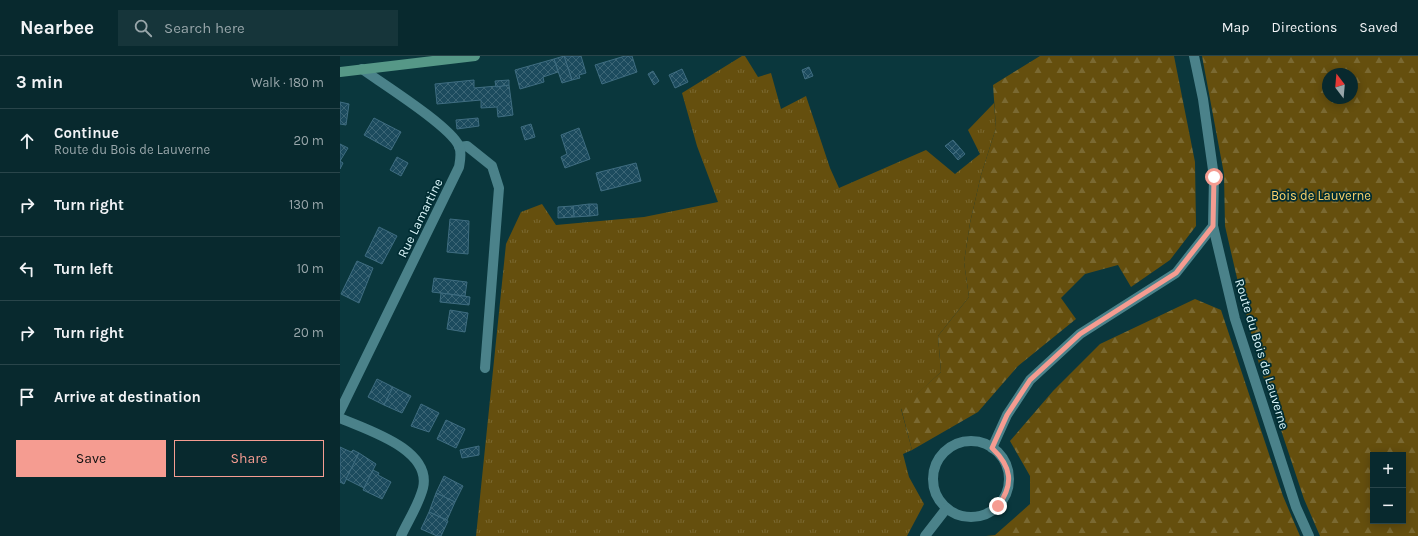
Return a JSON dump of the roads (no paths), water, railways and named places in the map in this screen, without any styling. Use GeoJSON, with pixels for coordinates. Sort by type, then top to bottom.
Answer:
{"type":"FeatureCollection","features":[{"type":"Feature","properties":{"kind":"main road"},"geometry":{"type":"LineString","coordinates":[[340,72],[475,56]]}},
{"type":"Feature","properties":{"kind":"street","name":"Route du Bois de Lauverne"},"geometry":{"type":"LineString","coordinates":[[1194,56],[1203,99],[1214,177],[1213,226],[1234,319],[1296,507],[1309,536]]}},
{"type":"Feature","properties":{"kind":"street"},"geometry":{"type":"LineString","coordinates":[[362,69],[440,125],[453,136],[459,147],[467,146],[492,166],[499,188],[485,368]]}},
{"type":"Feature","properties":{"kind":"street","name":"Rue Lamartine"},"geometry":{"type":"LineString","coordinates":[[340,411],[459,167],[461,158],[459,147]]}},
{"type":"Feature","properties":{"kind":"street"},"geometry":{"type":"LineString","coordinates":[[992,448],[1007,415],[1030,380],[1080,334],[1176,273],[1213,226]]}},
{"type":"Feature","properties":{"kind":"street"},"geometry":{"type":"LineString","coordinates":[[340,418],[390,440],[410,452],[417,462],[424,478],[423,489],[401,536]]}},
{"type":"Feature","properties":{"kind":"street"},"geometry":{"type":"LineString","coordinates":[[972,441],[983,443],[992,448],[1003,458],[1008,470],[1009,483],[1006,496],[998,506],[987,514],[974,517],[961,516],[946,509],[934,490],[933,476],[935,465],[941,455],[960,442],[972,441]]}},
{"type":"Feature","properties":{"kind":"street"},"geometry":{"type":"LineString","coordinates":[[926,536],[946,509]]}},
{"type":"Feature","properties":{"kind":"park label","name":"Bois de Lauverne"},"geometry":{"type":"Point","coordinates":[1321,195]}}]}
